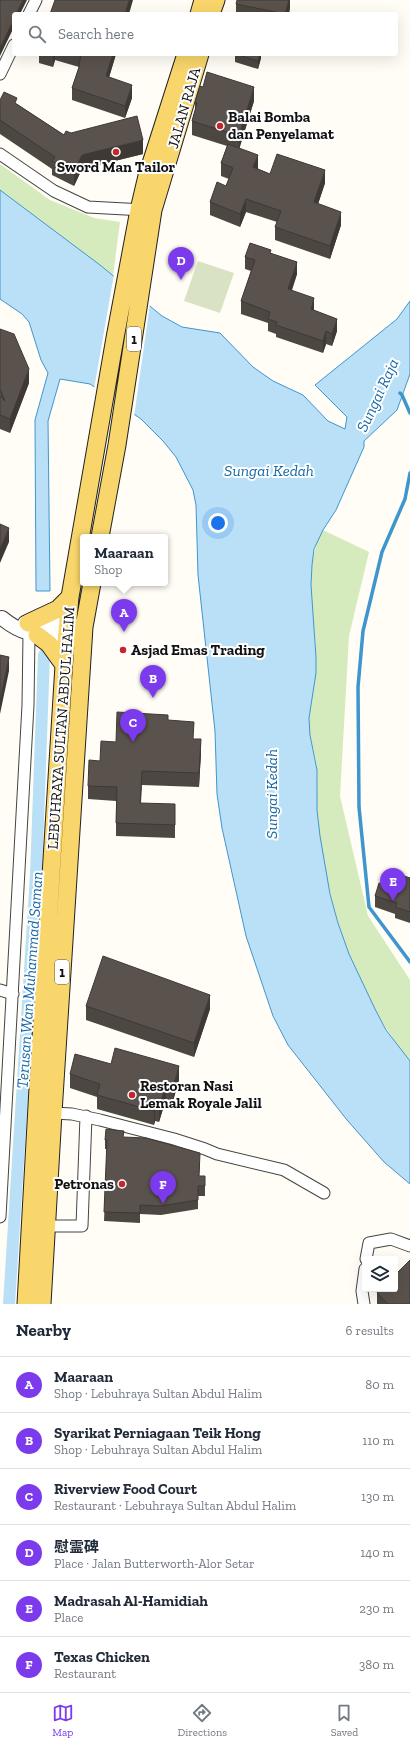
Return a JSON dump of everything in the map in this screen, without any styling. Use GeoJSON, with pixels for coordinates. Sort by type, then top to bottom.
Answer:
{"type":"FeatureCollection","features":[{"type":"Feature","properties":{"kind":"main road"},"geometry":{"type":"LineString","coordinates":[[200,12],[203,0]]}},
{"type":"Feature","properties":{"kind":"main road"},"geometry":{"type":"LineString","coordinates":[[213,12],[216,0]]}},
{"type":"Feature","properties":{"kind":"main road","name":"JALAN RAJA"},"geometry":{"type":"LineString","coordinates":[[146,210],[147,176],[185,56]]}},
{"type":"Feature","properties":{"kind":"main road","name":"JALAN RAJA"},"geometry":{"type":"LineString","coordinates":[[142,231],[146,210],[199,56]]}},
{"type":"Feature","properties":{"kind":"main road","name":"LEBUHRAYA SULTAN ABDUL HALIM"},"geometry":{"type":"LineString","coordinates":[[81,534],[97,442],[142,231]]}},
{"type":"Feature","properties":{"kind":"main road","name":"1"},"geometry":{"type":"LineString","coordinates":[[101,534],[117,445],[142,231]]}},
{"type":"Feature","properties":{"kind":"main road","name":"LEBUHRAYA SULTAN ABDUL HALIM"},"geometry":{"type":"LineString","coordinates":[[26,1304],[64,665],[70,596],[80,539]]}},
{"type":"Feature","properties":{"kind":"main road","name":"LEBUHRAYA SULTAN ABDUL HALIM"},"geometry":{"type":"LineString","coordinates":[[42,1304],[84,633],[92,586]]}},
{"type":"Feature","properties":{"kind":"main road"},"geometry":{"type":"LineString","coordinates":[[64,665],[49,644],[31,631],[58,609],[70,596]]}},
{"type":"Feature","properties":{"kind":"street"},"geometry":{"type":"LineString","coordinates":[[30,12],[36,0]]}},
{"type":"Feature","properties":{"kind":"street"},"geometry":{"type":"LineString","coordinates":[[0,74],[12,49]]}},
{"type":"Feature","properties":{"kind":"street"},"geometry":{"type":"LineString","coordinates":[[0,154],[54,190],[88,207],[146,210]]}},
{"type":"Feature","properties":{"kind":"street"},"geometry":{"type":"LineString","coordinates":[[1,617],[31,631],[67,631],[84,633]]}},
{"type":"Feature","properties":{"kind":"street"},"geometry":{"type":"LineString","coordinates":[[0,1217],[13,994],[31,631]]}},
{"type":"Feature","properties":{"kind":"street"},"geometry":{"type":"LineString","coordinates":[[0,990],[13,994]]}},
{"type":"Feature","properties":{"kind":"street"},"geometry":{"type":"LineString","coordinates":[[53,1113],[86,1116],[174,1139],[217,1154],[284,1170],[324,1193]]}},
{"type":"Feature","properties":{"kind":"street"},"geometry":{"type":"LineString","coordinates":[[46,1226],[82,1226],[86,1116]]}},
{"type":"Feature","properties":{"kind":"street"},"geometry":{"type":"LineString","coordinates":[[367,1256],[369,1243],[391,1240],[410,1246]]}},
{"type":"Feature","properties":{"kind":"street"},"geometry":{"type":"LineString","coordinates":[[362,1292],[364,1304]]}},
{"type":"Feature","properties":{"kind":"green space"},"geometry":{"type":"Polygon","coordinates":[[[0,164],[50,200],[94,218],[120,222],[113,276],[0,190],[0,164]]]}},
{"type":"Feature","properties":{"kind":"green space"},"geometry":{"type":"Polygon","coordinates":[[[198,261],[234,273],[220,313],[184,301],[198,261]]]}},
{"type":"Feature","properties":{"kind":"green space"},"geometry":{"type":"Polygon","coordinates":[[[323,530],[369,552],[349,636],[340,796],[368,916],[410,980],[410,1061],[390,1034],[373,1006],[358,975],[335,912],[321,846],[317,813],[317,771],[309,717],[316,662],[311,575],[317,545],[323,530]]]}},
{"type":"Feature","properties":{"kind":"water","name":"Sungai Kedah"},"geometry":{"type":"Polygon","coordinates":[[[0,190],[100,265],[162,316],[182,327],[220,333],[253,367],[273,381],[303,395],[328,421],[345,429],[347,417],[315,385],[397,319],[410,301],[410,374],[397,410],[364,441],[364,447],[336,510],[323,530],[314,549],[311,585],[316,673],[309,718],[310,735],[317,770],[317,810],[320,836],[330,894],[338,923],[349,954],[375,1009],[386,1030],[410,1061],[410,1184],[384,1162],[347,1120],[288,1045],[273,1016],[246,936],[222,828],[217,794],[215,731],[198,575],[196,505],[193,490],[176,457],[163,441],[141,419],[90,384],[60,379],[48,421],[50,591],[36,591],[35,420],[48,373],[41,360],[29,322],[22,314],[0,299],[0,190]]]}},
{"type":"Feature","properties":{"kind":"pier"},"geometry":{"type":"Polygon","coordinates":[[[114,274],[150,304],[134,417],[94,389],[114,274]]]}},
{"type":"Feature","properties":{"kind":"building"},"geometry":{"type":"Polygon","coordinates":[[[0,0],[23,0],[17,12],[12,12],[12,23],[0,48],[0,0]]]}},
{"type":"Feature","properties":{"kind":"building"},"geometry":{"type":"Polygon","coordinates":[[[55,0],[129,0],[126,12],[51,12],[55,0]]]}},
{"type":"Feature","properties":{"kind":"building"},"geometry":{"type":"Polygon","coordinates":[[[237,0],[289,0],[286,12],[275,12],[236,4],[237,0]]]}},
{"type":"Feature","properties":{"kind":"building"},"geometry":{"type":"Polygon","coordinates":[[[81,56],[112,56],[106,76],[132,85],[125,106],[72,88],[81,56]]]}},
{"type":"Feature","properties":{"kind":"building"},"geometry":{"type":"Polygon","coordinates":[[[242,56],[259,56],[258,61],[242,56]]]}},
{"type":"Feature","properties":{"kind":"building","name":"Balai Bomba dan Penyelamat"},"geometry":{"type":"Polygon","coordinates":[[[207,72],[254,87],[239,136],[192,121],[197,103],[195,102],[200,86],[203,87],[207,72]]]}},
{"type":"Feature","properties":{"kind":"building"},"geometry":{"type":"Polygon","coordinates":[[[4,92],[17,98],[15,103],[64,135],[66,131],[71,133],[137,116],[143,140],[82,155],[74,172],[52,161],[55,157],[0,120],[0,100],[4,92]]]}},
{"type":"Feature","properties":{"kind":"building"},"geometry":{"type":"Polygon","coordinates":[[[228,144],[258,155],[253,167],[270,174],[277,154],[325,170],[314,202],[341,212],[330,246],[275,227],[281,211],[246,199],[240,214],[210,202],[217,182],[226,186],[233,168],[221,163],[228,144]]]}},
{"type":"Feature","properties":{"kind":"building"},"geometry":{"type":"Polygon","coordinates":[[[250,243],[271,250],[270,253],[297,262],[288,289],[314,298],[311,309],[337,319],[332,334],[326,331],[323,341],[276,325],[277,322],[268,319],[270,312],[241,301],[255,260],[245,257],[250,243]]]}},
{"type":"Feature","properties":{"kind":"building"},"geometry":{"type":"Polygon","coordinates":[[[0,329],[14,334],[29,369],[10,419],[0,415],[0,396],[5,401],[0,389],[0,329]]]}},
{"type":"Feature","properties":{"kind":"building"},"geometry":{"type":"Polygon","coordinates":[[[0,524],[9,528],[0,549],[0,524]]]}},
{"type":"Feature","properties":{"kind":"building"},"geometry":{"type":"Polygon","coordinates":[[[0,655],[9,657],[0,700],[0,655]]]}},
{"type":"Feature","properties":{"kind":"building"},"geometry":{"type":"Polygon","coordinates":[[[117,712],[168,715],[168,720],[194,722],[193,739],[201,739],[199,773],[142,771],[140,803],[175,804],[175,825],[116,823],[117,787],[88,786],[89,760],[100,761],[101,741],[116,742],[117,712]]]}},
{"type":"Feature","properties":{"kind":"building"},"geometry":{"type":"Polygon","coordinates":[[[390,871],[410,878],[410,912],[395,907],[397,903],[375,896],[379,883],[386,885],[390,871]]]}},
{"type":"Feature","properties":{"kind":"building"},"geometry":{"type":"Polygon","coordinates":[[[103,956],[210,995],[194,1043],[86,1006],[103,956]]]}},
{"type":"Feature","properties":{"kind":"building","name":"Restoran Nasi Lemak Royale Jalil"},"geometry":{"type":"Polygon","coordinates":[[[115,1048],[179,1066],[173,1087],[166,1085],[159,1108],[155,1107],[154,1111],[97,1095],[100,1084],[70,1074],[75,1054],[111,1064],[115,1048]]]}},
{"type":"Feature","properties":{"kind":"building"},"geometry":{"type":"Polygon","coordinates":[[[106,1129],[124,1131],[123,1137],[146,1138],[200,1153],[199,1176],[205,1176],[205,1186],[198,1186],[198,1200],[161,1206],[140,1205],[140,1213],[104,1212],[107,1140],[105,1140],[106,1129]]]}},
{"type":"Feature","properties":{"kind":"building"},"geometry":{"type":"Polygon","coordinates":[[[410,1260],[410,1304],[388,1304],[377,1293],[398,1292],[398,1272],[410,1260]]]}},
{"type":"Feature","properties":{"kind":"waterway"},"geometry":{"type":"LineString","coordinates":[[400,393],[410,413]]}},
{"type":"Feature","properties":{"kind":"waterway"},"geometry":{"type":"LineString","coordinates":[[410,473],[405,499],[382,552],[363,631],[358,687],[359,807],[369,907],[410,962]]}},
{"type":"Feature","properties":{"kind":"waterway","name":"Terusan Wan Muhammad Saman"},"geometry":{"type":"LineString","coordinates":[[9,1304],[36,875],[44,655]]}},
{"type":"Feature","properties":{"kind":"place","name":"Balai Bomba dan Penyelamat"},"geometry":{"type":"Point","coordinates":[220,126]}},
{"type":"Feature","properties":{"kind":"place","name":"Sword Man Tailor"},"geometry":{"type":"Point","coordinates":[116,152]}},
{"type":"Feature","properties":{"kind":"place","name":"慰霊碑"},"geometry":{"type":"Point","coordinates":[181,280]}},
{"type":"Feature","properties":{"kind":"place","name":"Maaraan"},"geometry":{"type":"Point","coordinates":[124,632]}},
{"type":"Feature","properties":{"kind":"place","name":"Asjad Emas Trading"},"geometry":{"type":"Point","coordinates":[123,650]}},
{"type":"Feature","properties":{"kind":"place","name":"Syarikat Perniagaan Teik Hong"},"geometry":{"type":"Point","coordinates":[153,698]}},
{"type":"Feature","properties":{"kind":"place","name":"Riverview Food Court"},"geometry":{"type":"Point","coordinates":[133,742]}},
{"type":"Feature","properties":{"kind":"place","name":"Madrasah Al-Hamidiah"},"geometry":{"type":"Point","coordinates":[393,901]}},
{"type":"Feature","properties":{"kind":"place","name":"Restoran Nasi Lemak Royale Jalil"},"geometry":{"type":"Point","coordinates":[132,1095]}},
{"type":"Feature","properties":{"kind":"place","name":"Petronas"},"geometry":{"type":"Point","coordinates":[122,1184]}},
{"type":"Feature","properties":{"kind":"place","name":"Texas Chicken"},"geometry":{"type":"Point","coordinates":[163,1204]}},
{"type":"Feature","properties":{"kind":"water label","name":"Sungai Raja"},"geometry":{"type":"Point","coordinates":[377,395]}}]}
